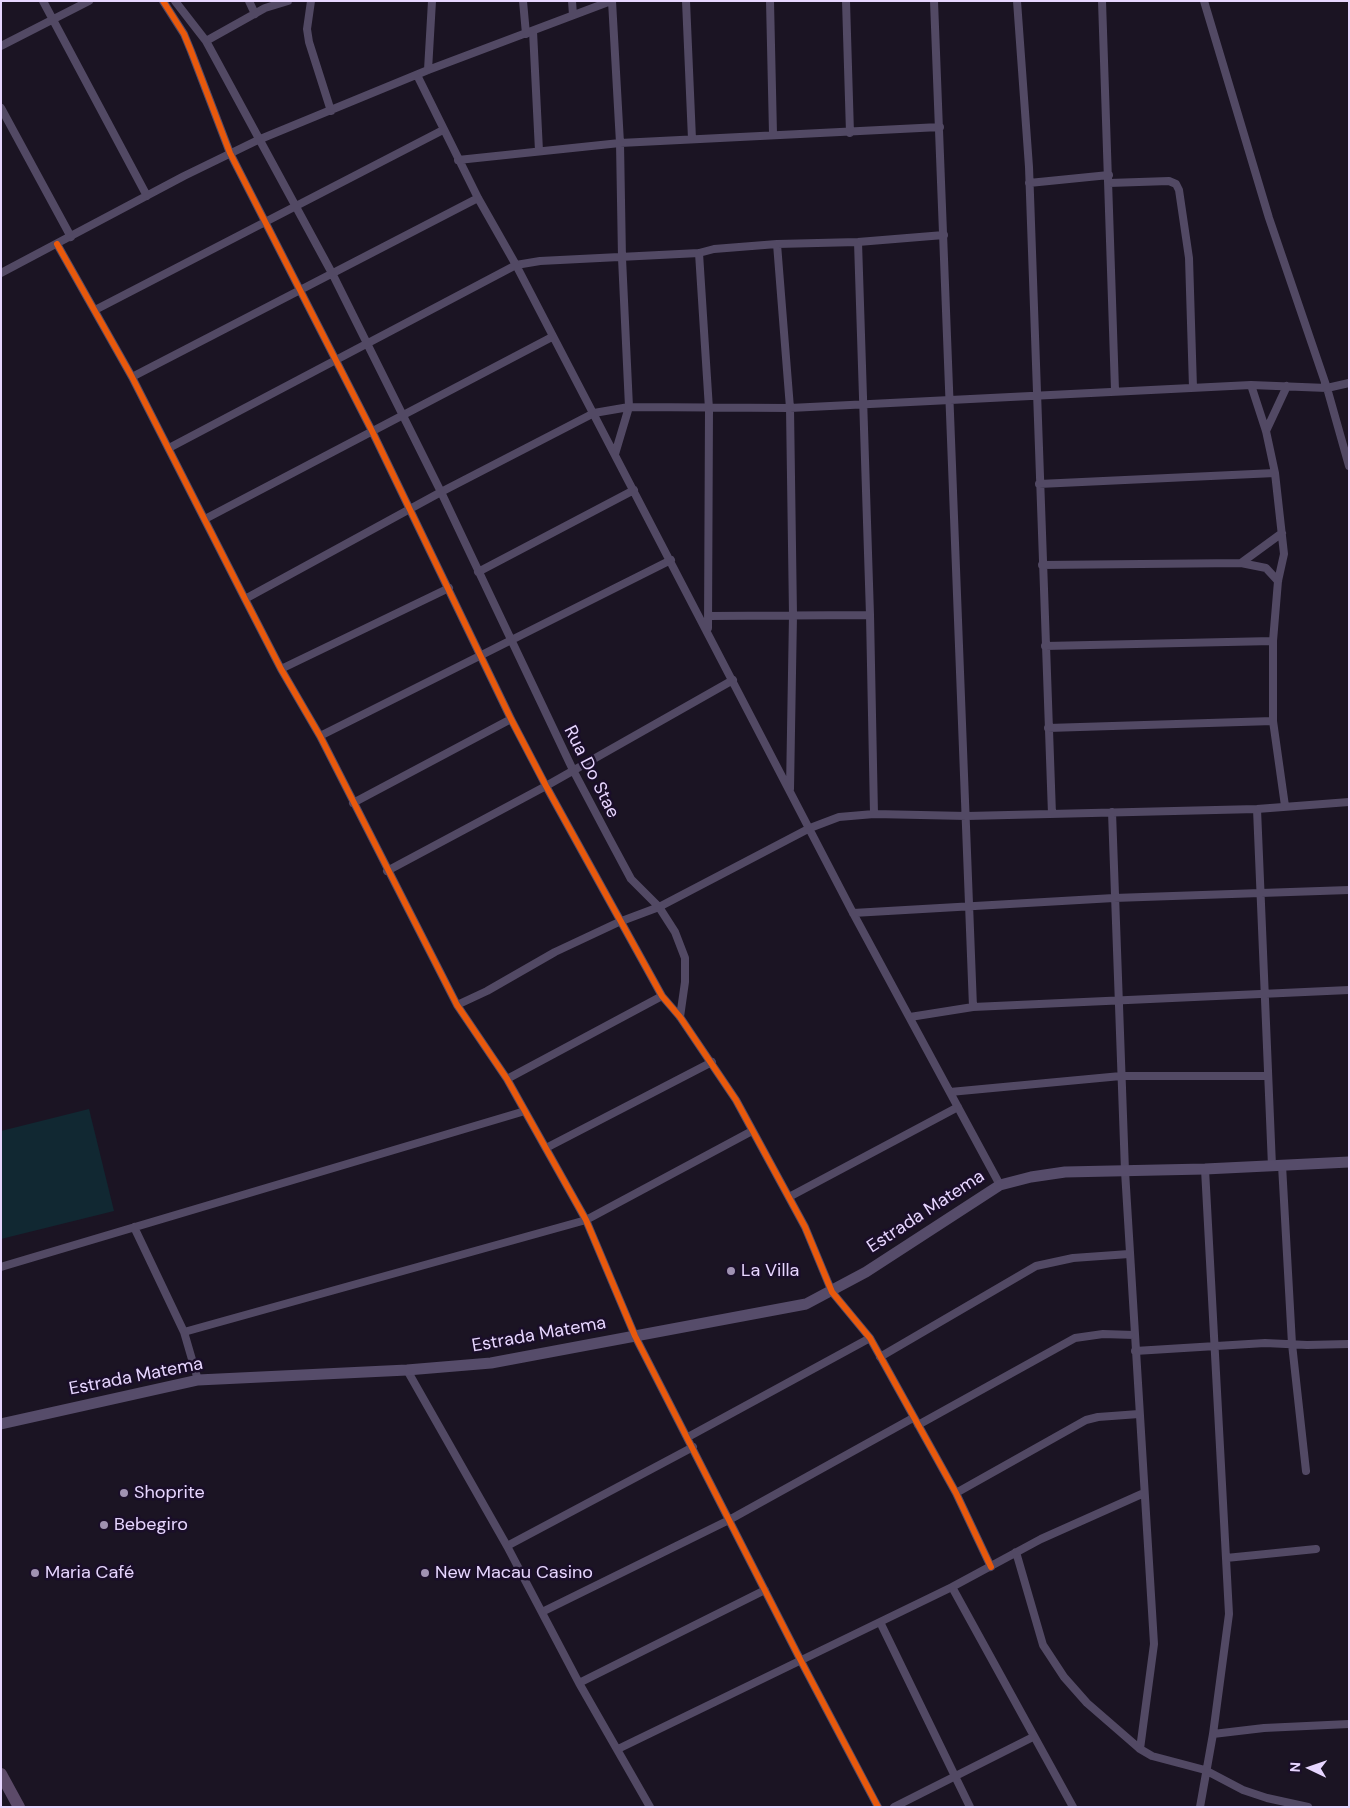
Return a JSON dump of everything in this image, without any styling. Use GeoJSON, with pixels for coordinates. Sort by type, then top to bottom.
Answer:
{"type":"FeatureCollection","features":[{"type":"Feature","properties":{"kind":"main road"},"geometry":{"type":"LineString","coordinates":[[1,1774],[19,1807]]}},
{"type":"Feature","properties":{"kind":"street"},"geometry":{"type":"LineString","coordinates":[[43,1],[147,196]]}},
{"type":"Feature","properties":{"kind":"street"},"geometry":{"type":"LineString","coordinates":[[1,46],[89,1]]}},
{"type":"Feature","properties":{"kind":"street"},"geometry":{"type":"LineString","coordinates":[[163,1],[184,34],[230,153],[336,358],[480,656],[546,786],[619,922],[662,996],[680,1017],[712,1062],[752,1131],[805,1228],[832,1292],[870,1338],[956,1493],[991,1568]]}},
{"type":"Feature","properties":{"kind":"street","name":"Rua Do Stae"},"geometry":{"type":"LineString","coordinates":[[175,1],[206,42],[333,275],[441,492],[510,641],[573,770],[631,879],[659,906],[675,932],[685,958],[685,982],[680,1017]]}},
{"type":"Feature","properties":{"kind":"street"},"geometry":{"type":"LineString","coordinates":[[181,1],[184,12]]}},
{"type":"Feature","properties":{"kind":"street"},"geometry":{"type":"LineString","coordinates":[[249,1],[255,14]]}},
{"type":"Feature","properties":{"kind":"street"},"geometry":{"type":"LineString","coordinates":[[206,42],[255,14],[288,1]]}},
{"type":"Feature","properties":{"kind":"street"},"geometry":{"type":"LineString","coordinates":[[311,1],[307,29],[308,42],[331,110]]}},
{"type":"Feature","properties":{"kind":"street"},"geometry":{"type":"LineString","coordinates":[[428,70],[432,1]]}},
{"type":"Feature","properties":{"kind":"street"},"geometry":{"type":"LineString","coordinates":[[523,1],[529,32],[539,151]]}},
{"type":"Feature","properties":{"kind":"street"},"geometry":{"type":"LineString","coordinates":[[572,1],[573,16]]}},
{"type":"Feature","properties":{"kind":"street"},"geometry":{"type":"LineString","coordinates":[[1,273],[258,140],[428,70],[573,16],[598,4],[611,1],[620,143],[622,258],[629,407],[615,454]]}},
{"type":"Feature","properties":{"kind":"street"},"geometry":{"type":"LineString","coordinates":[[686,1],[692,139]]}},
{"type":"Feature","properties":{"kind":"street"},"geometry":{"type":"LineString","coordinates":[[770,1],[773,134]]}},
{"type":"Feature","properties":{"kind":"street"},"geometry":{"type":"LineString","coordinates":[[846,1],[850,133]]}},
{"type":"Feature","properties":{"kind":"street"},"geometry":{"type":"LineString","coordinates":[[934,1],[974,1007]]}},
{"type":"Feature","properties":{"kind":"street"},"geometry":{"type":"LineString","coordinates":[[1017,1],[1029,183],[1052,814]]}},
{"type":"Feature","properties":{"kind":"street"},"geometry":{"type":"LineString","coordinates":[[1102,1],[1115,390]]}},
{"type":"Feature","properties":{"kind":"street"},"geometry":{"type":"LineString","coordinates":[[1204,1],[1268,218],[1327,388],[1349,466]]}},
{"type":"Feature","properties":{"kind":"street"},"geometry":{"type":"LineString","coordinates":[[417,75],[458,160],[516,264],[552,337],[671,560],[853,913],[1000,1185]]}},
{"type":"Feature","properties":{"kind":"street"},"geometry":{"type":"LineString","coordinates":[[1,108],[71,237]]}},
{"type":"Feature","properties":{"kind":"street"},"geometry":{"type":"LineString","coordinates":[[458,160],[620,143],[940,127]]}},
{"type":"Feature","properties":{"kind":"street"},"geometry":{"type":"LineString","coordinates":[[95,310],[443,130]]}},
{"type":"Feature","properties":{"kind":"street"},"geometry":{"type":"LineString","coordinates":[[1029,183],[1109,179],[1168,181],[1176,184],[1180,190],[1189,258],[1194,388]]}},
{"type":"Feature","properties":{"kind":"street"},"geometry":{"type":"LineString","coordinates":[[132,377],[333,275],[478,198]]}},
{"type":"Feature","properties":{"kind":"street"},"geometry":{"type":"LineString","coordinates":[[169,448],[516,264],[540,261],[699,253],[714,249],[777,244],[858,242],[944,235]]}},
{"type":"Feature","properties":{"kind":"street"},"geometry":{"type":"LineString","coordinates":[[858,242],[870,615],[874,814]]}},
{"type":"Feature","properties":{"kind":"street"},"geometry":{"type":"LineString","coordinates":[[56,244],[132,377],[281,668],[320,736],[387,871],[457,1005],[507,1079],[586,1220],[635,1336],[878,1807]]}},
{"type":"Feature","properties":{"kind":"street"},"geometry":{"type":"LineString","coordinates":[[777,244],[790,408],[793,615],[790,790]]}},
{"type":"Feature","properties":{"kind":"street"},"geometry":{"type":"LineString","coordinates":[[699,253],[710,409],[708,631]]}},
{"type":"Feature","properties":{"kind":"street"},"geometry":{"type":"LineString","coordinates":[[205,519],[552,337]]}},
{"type":"Feature","properties":{"kind":"street"},"geometry":{"type":"LineString","coordinates":[[245,599],[441,492],[594,413],[629,407],[790,408],[1115,390],[1252,385],[1327,388],[1349,383]]}},
{"type":"Feature","properties":{"kind":"street"},"geometry":{"type":"LineString","coordinates":[[1252,385],[1266,431],[1275,472],[1284,554],[1278,581],[1273,641],[1273,721],[1285,806]]}},
{"type":"Feature","properties":{"kind":"street"},"geometry":{"type":"LineString","coordinates":[[1266,431],[1288,386]]}},
{"type":"Feature","properties":{"kind":"street"},"geometry":{"type":"LineString","coordinates":[[1039,484],[1275,472]]}},
{"type":"Feature","properties":{"kind":"street"},"geometry":{"type":"LineString","coordinates":[[478,572],[634,490]]}},
{"type":"Feature","properties":{"kind":"street"},"geometry":{"type":"LineString","coordinates":[[1240,563],[1282,533]]}},
{"type":"Feature","properties":{"kind":"street"},"geometry":{"type":"LineString","coordinates":[[320,736],[671,560]]}},
{"type":"Feature","properties":{"kind":"street"},"geometry":{"type":"LineString","coordinates":[[1042,565],[1240,563],[1266,568],[1278,581]]}},
{"type":"Feature","properties":{"kind":"street"},"geometry":{"type":"LineString","coordinates":[[281,668],[448,588]]}},
{"type":"Feature","properties":{"kind":"street"},"geometry":{"type":"LineString","coordinates":[[708,616],[870,615]]}},
{"type":"Feature","properties":{"kind":"street"},"geometry":{"type":"LineString","coordinates":[[1045,646],[1273,641]]}},
{"type":"Feature","properties":{"kind":"street"},"geometry":{"type":"LineString","coordinates":[[387,871],[546,786],[733,680]]}},
{"type":"Feature","properties":{"kind":"street"},"geometry":{"type":"LineString","coordinates":[[353,803],[511,719]]}},
{"type":"Feature","properties":{"kind":"street"},"geometry":{"type":"LineString","coordinates":[[1048,728],[1273,721]]}},
{"type":"Feature","properties":{"kind":"street"},"geometry":{"type":"LineString","coordinates":[[457,1005],[494,987],[555,952],[619,922],[659,906],[810,828],[839,817],[874,814],[967,816],[1257,809],[1349,802]]}},
{"type":"Feature","properties":{"kind":"street"},"geometry":{"type":"LineString","coordinates":[[1257,809],[1258,892],[1264,994],[1266,1076],[1277,1166],[1292,1344],[1306,1471]]}},
{"type":"Feature","properties":{"kind":"street"},"geometry":{"type":"LineString","coordinates":[[1112,812],[1129,1254],[1154,1644],[1140,1750]]}},
{"type":"Feature","properties":{"kind":"street"},"geometry":{"type":"LineString","coordinates":[[853,913],[1114,898],[1349,890]]}},
{"type":"Feature","properties":{"kind":"street"},"geometry":{"type":"LineString","coordinates":[[910,1017],[974,1007],[1349,990]]}},
{"type":"Feature","properties":{"kind":"street"},"geometry":{"type":"LineString","coordinates":[[507,1079],[662,996]]}},
{"type":"Feature","properties":{"kind":"street"},"geometry":{"type":"LineString","coordinates":[[546,1148],[712,1062]]}},
{"type":"Feature","properties":{"kind":"street"},"geometry":{"type":"LineString","coordinates":[[950,1092],[1122,1076],[1266,1076]]}},
{"type":"Feature","properties":{"kind":"street"},"geometry":{"type":"LineString","coordinates":[[788,1197],[958,1107]]}},
{"type":"Feature","properties":{"kind":"street"},"geometry":{"type":"LineString","coordinates":[[1,1267],[525,1111]]}},
{"type":"Feature","properties":{"kind":"street"},"geometry":{"type":"LineString","coordinates":[[184,1332],[586,1220],[752,1131]]}},
{"type":"Feature","properties":{"kind":"street","name":"Estrada Matema"},"geometry":{"type":"LineString","coordinates":[[1,1424],[198,1380],[407,1370],[491,1363],[806,1304],[832,1292],[1000,1185],[1065,1172],[1205,1169],[1349,1162]]}},
{"type":"Feature","properties":{"kind":"street"},"geometry":{"type":"LineString","coordinates":[[1200,1807],[1213,1734],[1229,1614],[1205,1169]]}},
{"type":"Feature","properties":{"kind":"street"},"geometry":{"type":"LineString","coordinates":[[134,1227],[184,1332],[198,1380]]}},
{"type":"Feature","properties":{"kind":"street"},"geometry":{"type":"LineString","coordinates":[[880,1357],[1036,1266],[1073,1258],[1129,1254]]}},
{"type":"Feature","properties":{"kind":"street"},"geometry":{"type":"LineString","coordinates":[[918,1425],[1075,1338],[1096,1334],[1134,1335]]}},
{"type":"Feature","properties":{"kind":"street"},"geometry":{"type":"LineString","coordinates":[[688,1437],[870,1338]]}},
{"type":"Feature","properties":{"kind":"street"},"geometry":{"type":"LineString","coordinates":[[1135,1351],[1215,1346],[1349,1344]]}},
{"type":"Feature","properties":{"kind":"street"},"geometry":{"type":"LineString","coordinates":[[407,1370],[507,1546],[579,1683],[650,1807]]}},
{"type":"Feature","properties":{"kind":"street"},"geometry":{"type":"LineString","coordinates":[[956,1493],[1086,1420],[1098,1417],[1139,1414]]}},
{"type":"Feature","properties":{"kind":"street"},"geometry":{"type":"LineString","coordinates":[[542,1612],[729,1520],[913,1418]]}},
{"type":"Feature","properties":{"kind":"street"},"geometry":{"type":"LineString","coordinates":[[507,1546],[693,1447]]}},
{"type":"Feature","properties":{"kind":"street"},"geometry":{"type":"LineString","coordinates":[[618,1749],[991,1568],[1016,1552],[1050,1535],[1144,1493]]}},
{"type":"Feature","properties":{"kind":"street"},"geometry":{"type":"LineString","coordinates":[[1226,1558],[1316,1549]]}},
{"type":"Feature","properties":{"kind":"street"},"geometry":{"type":"LineString","coordinates":[[1016,1552],[1043,1645],[1064,1677],[1087,1703],[1140,1750],[1152,1756],[1206,1770],[1243,1790],[1267,1798],[1308,1807]]}},
{"type":"Feature","properties":{"kind":"street"},"geometry":{"type":"LineString","coordinates":[[952,1587],[1073,1807]]}},
{"type":"Feature","properties":{"kind":"street"},"geometry":{"type":"LineString","coordinates":[[579,1683],[765,1590]]}},
{"type":"Feature","properties":{"kind":"street"},"geometry":{"type":"LineString","coordinates":[[880,1622],[954,1778],[970,1807]]}},
{"type":"Feature","properties":{"kind":"street"},"geometry":{"type":"LineString","coordinates":[[1213,1734],[1264,1728],[1349,1724]]}},
{"type":"Feature","properties":{"kind":"street"},"geometry":{"type":"LineString","coordinates":[[894,1807],[1033,1737]]}},
{"type":"Feature","properties":{"kind":"shaded area"},"geometry":{"type":"Polygon","coordinates":[[[89,1109],[114,1211],[1,1239],[1,1131],[89,1109]]]}},
{"type":"Feature","properties":{"kind":"cycle path"},"geometry":{"type":"LineString","coordinates":[[163,1],[184,34],[230,153],[372,431],[511,719],[546,786],[662,996],[680,1017],[736,1100],[805,1227],[832,1292],[870,1338],[956,1493],[991,1567]]}},
{"type":"Feature","properties":{"kind":"cycle path"},"geometry":{"type":"LineString","coordinates":[[57,244],[132,377],[281,669],[320,736],[457,1005],[507,1079],[586,1220],[635,1336],[878,1807]]}},
{"type":"Feature","properties":{"kind":"place","name":"La Villa"},"geometry":{"type":"Point","coordinates":[731,1271]}},
{"type":"Feature","properties":{"kind":"place","name":"Shoprite"},"geometry":{"type":"Point","coordinates":[124,1493]}},
{"type":"Feature","properties":{"kind":"place","name":"Bebegiro"},"geometry":{"type":"Point","coordinates":[104,1525]}},
{"type":"Feature","properties":{"kind":"place","name":"Maria Café"},"geometry":{"type":"Point","coordinates":[35,1573]}},
{"type":"Feature","properties":{"kind":"place","name":"New Macau Casino"},"geometry":{"type":"Point","coordinates":[425,1573]}}]}
